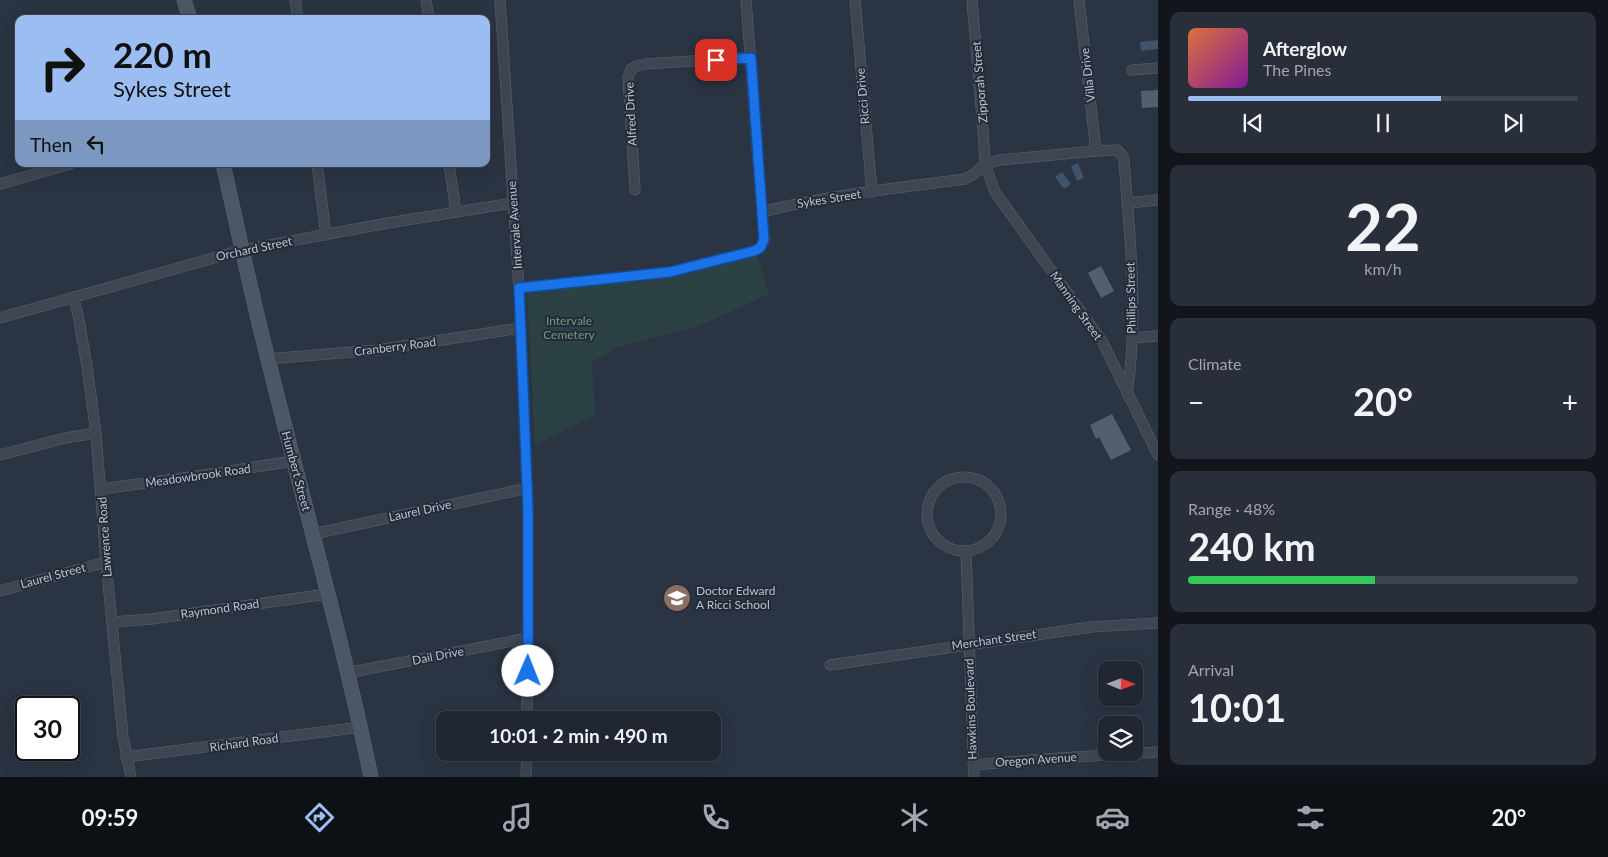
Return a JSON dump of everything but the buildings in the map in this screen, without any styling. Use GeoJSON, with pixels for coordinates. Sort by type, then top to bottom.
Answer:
{"type":"FeatureCollection","features":[{"type":"Feature","properties":{"kind":"street"},"geometry":{"type":"LineString","coordinates":[[184,0],[189,15]]}},
{"type":"Feature","properties":{"kind":"street"},"geometry":{"type":"LineString","coordinates":[[295,0],[297,15]]}},
{"type":"Feature","properties":{"kind":"street"},"geometry":{"type":"LineString","coordinates":[[426,0],[428,15]]}},
{"type":"Feature","properties":{"kind":"street","name":"Intervale Avenue"},"geometry":{"type":"LineString","coordinates":[[500,0],[519,288],[528,488],[527,711]]}},
{"type":"Feature","properties":{"kind":"street"},"geometry":{"type":"LineString","coordinates":[[519,288],[670,272],[760,248],[764,240],[746,0]]}},
{"type":"Feature","properties":{"kind":"street","name":"Ricci Drive"},"geometry":{"type":"LineString","coordinates":[[856,0],[872,192]]}},
{"type":"Feature","properties":{"kind":"street","name":"Zipporah Street"},"geometry":{"type":"LineString","coordinates":[[972,0],[984,130],[985,164]]}},
{"type":"Feature","properties":{"kind":"street","name":"Villa Drive"},"geometry":{"type":"LineString","coordinates":[[1079,0],[1096,151]]}},
{"type":"Feature","properties":{"kind":"street","name":"Alfred Drive"},"geometry":{"type":"LineString","coordinates":[[636,190],[628,78],[631,69],[646,64],[751,58]]}},
{"type":"Feature","properties":{"kind":"street"},"geometry":{"type":"LineString","coordinates":[[1132,70],[1158,68]]}},
{"type":"Feature","properties":{"kind":"street","name":"Sykes Street"},"geometry":{"type":"LineString","coordinates":[[762,212],[788,205],[965,179],[985,164],[1000,160],[1116,150],[1122,155],[1128,203]]}},
{"type":"Feature","properties":{"kind":"street","name":"Manning Street"},"geometry":{"type":"LineString","coordinates":[[985,164],[995,192],[1102,341],[1158,455]]}},
{"type":"Feature","properties":{"kind":"street"},"geometry":{"type":"LineString","coordinates":[[0,184],[60,167]]}},
{"type":"Feature","properties":{"kind":"street","name":"Humbert Street"},"geometry":{"type":"LineString","coordinates":[[224,167],[268,359],[361,727],[371,777]]}},
{"type":"Feature","properties":{"kind":"street"},"geometry":{"type":"LineString","coordinates":[[317,167],[326,235]]}},
{"type":"Feature","properties":{"kind":"street"},"geometry":{"type":"LineString","coordinates":[[449,167],[456,212]]}},
{"type":"Feature","properties":{"kind":"street"},"geometry":{"type":"LineString","coordinates":[[1128,203],[1158,200]]}},
{"type":"Feature","properties":{"kind":"street","name":"Orchard Street"},"geometry":{"type":"LineString","coordinates":[[0,318],[242,250],[513,203]]}},
{"type":"Feature","properties":{"kind":"street","name":"Phillips Street"},"geometry":{"type":"LineString","coordinates":[[1127,394],[1132,365],[1133,311],[1128,203]]}},
{"type":"Feature","properties":{"kind":"street","name":"Lawrence Road"},"geometry":{"type":"LineString","coordinates":[[73,297],[78,314],[87,367],[96,433],[123,737],[131,777]]}},
{"type":"Feature","properties":{"kind":"street","name":"Cranberry Road"},"geometry":{"type":"LineString","coordinates":[[268,359],[377,350],[521,328]]}},
{"type":"Feature","properties":{"kind":"street"},"geometry":{"type":"LineString","coordinates":[[1132,338],[1158,336]]}},
{"type":"Feature","properties":{"kind":"street"},"geometry":{"type":"LineString","coordinates":[[0,455],[65,438],[96,433]]}},
{"type":"Feature","properties":{"kind":"street","name":"Meadowbrook Road"},"geometry":{"type":"LineString","coordinates":[[101,488],[294,462]]}},
{"type":"Feature","properties":{"kind":"street"},"geometry":{"type":"LineString","coordinates":[[972,478],[989,487],[996,494],[1000,503],[1001,513],[997,531],[992,539],[976,550],[966,551],[947,547],[933,534],[929,526],[928,506],[932,497],[944,483],[953,479],[972,478]]}},
{"type":"Feature","properties":{"kind":"street","name":"Laurel Drive"},"geometry":{"type":"LineString","coordinates":[[313,534],[528,488]]}},
{"type":"Feature","properties":{"kind":"street","name":"Hawkins Boulevard"},"geometry":{"type":"LineString","coordinates":[[966,551],[974,777]]}},
{"type":"Feature","properties":{"kind":"street","name":"Laurel Street"},"geometry":{"type":"LineString","coordinates":[[0,590],[106,562]]}},
{"type":"Feature","properties":{"kind":"street","name":"Raymond Road"},"geometry":{"type":"LineString","coordinates":[[112,622],[327,594]]}},
{"type":"Feature","properties":{"kind":"street","name":"Merchant Street"},"geometry":{"type":"LineString","coordinates":[[830,665],[1091,626],[1158,622]]}},
{"type":"Feature","properties":{"kind":"street","name":"Dail Drive"},"geometry":{"type":"LineString","coordinates":[[347,673],[528,638]]}},
{"type":"Feature","properties":{"kind":"street","name":"Richard Road"},"geometry":{"type":"LineString","coordinates":[[126,757],[361,727]]}},
{"type":"Feature","properties":{"kind":"street","name":"Oregon Avenue"},"geometry":{"type":"LineString","coordinates":[[973,765],[1158,752]]}},
{"type":"Feature","properties":{"kind":"street"},"geometry":{"type":"LineString","coordinates":[[526,777],[527,761]]}},
{"type":"Feature","properties":{"kind":"green space","name":"Intervale Cemetery"},"geometry":{"type":"Polygon","coordinates":[[[757,255],[769,294],[699,326],[618,347],[592,362],[595,415],[535,445],[527,292],[616,281],[637,283],[691,274],[704,267],[757,255]]]}},
{"type":"Feature","properties":{"kind":"water"},"geometry":{"type":"Polygon","coordinates":[[[1158,40],[1158,49],[1141,51],[1140,42],[1158,40]]]}},
{"type":"Feature","properties":{"kind":"water"},"geometry":{"type":"Polygon","coordinates":[[[1078,163],[1084,178],[1077,181],[1071,166],[1078,163]]]}},
{"type":"Feature","properties":{"kind":"water"},"geometry":{"type":"Polygon","coordinates":[[[1062,172],[1071,184],[1064,189],[1055,177],[1062,172]]]}},
{"type":"Feature","properties":{"kind":"place","name":"Doctor Edward A Ricci School"},"geometry":{"type":"Point","coordinates":[677,598]}},
{"type":"Feature","properties":{"kind":"route"},"geometry":{"type":"LineString","coordinates":[[528,671],[528,510],[519,288],[670,272],[760,248],[764,240],[751,58],[716,60]]}}]}
